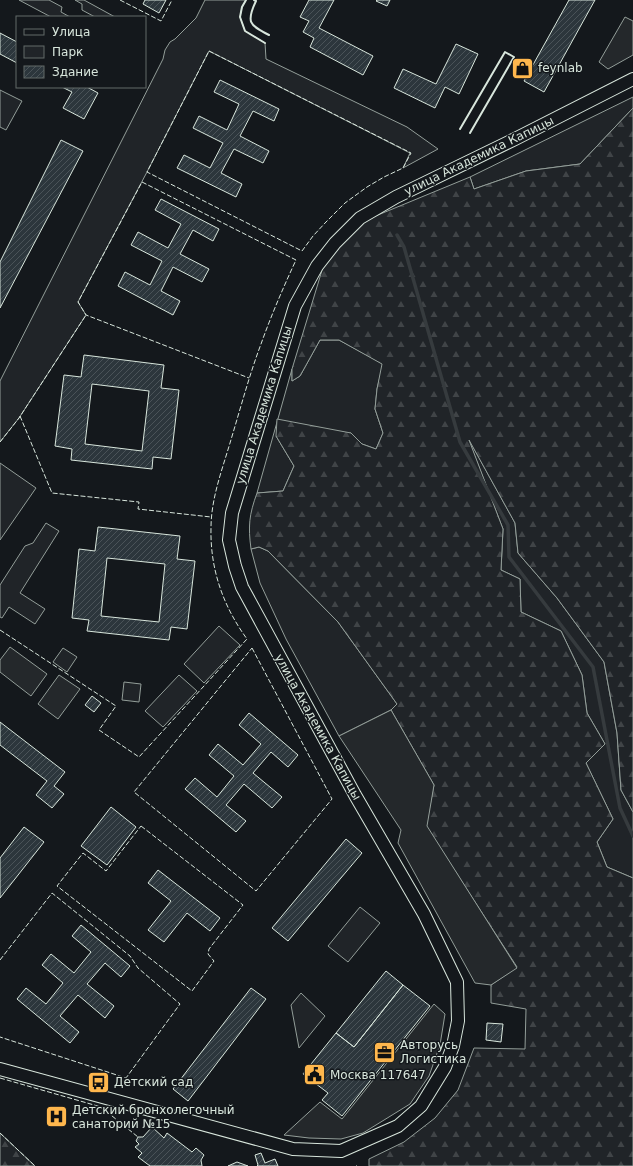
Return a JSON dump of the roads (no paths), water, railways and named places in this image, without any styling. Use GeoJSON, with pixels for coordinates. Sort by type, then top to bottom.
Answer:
{"type":"FeatureCollection","features":[{"type":"Feature","properties":{"kind":"street","name":"улица Академика Капицы"},"geometry":{"type":"LineString","coordinates":[[0,1068],[293,1149],[340,1151],[398,1126],[421,1106],[445,1067],[453,1046],[458,1021],[457,982],[424,914],[355,795],[242,587],[229,540],[232,513],[294,306],[317,266],[335,243],[360,218],[396,197],[633,79]]}},
{"type":"Feature","properties":{"kind":"waterway"},"geometry":{"type":"LineString","coordinates":[[397,235],[404,247],[460,442],[508,525],[509,557],[593,667],[620,808],[633,836]]}},
{"type":"Feature","properties":{"kind":"place","name":"feynlab"},"geometry":{"type":"Point","coordinates":[522,68]}},
{"type":"Feature","properties":{"kind":"place","name":"Авторусь Логистика"},"geometry":{"type":"Point","coordinates":[385,1052]}},
{"type":"Feature","properties":{"kind":"place","name":"Москва 117647"},"geometry":{"type":"Point","coordinates":[315,1075]}},
{"type":"Feature","properties":{"kind":"place","name":"Детский сад"},"geometry":{"type":"Point","coordinates":[99,1082]}},
{"type":"Feature","properties":{"kind":"place","name":"Детский бронхолегочный санаторий №15"},"geometry":{"type":"Point","coordinates":[57,1117]}}]}
